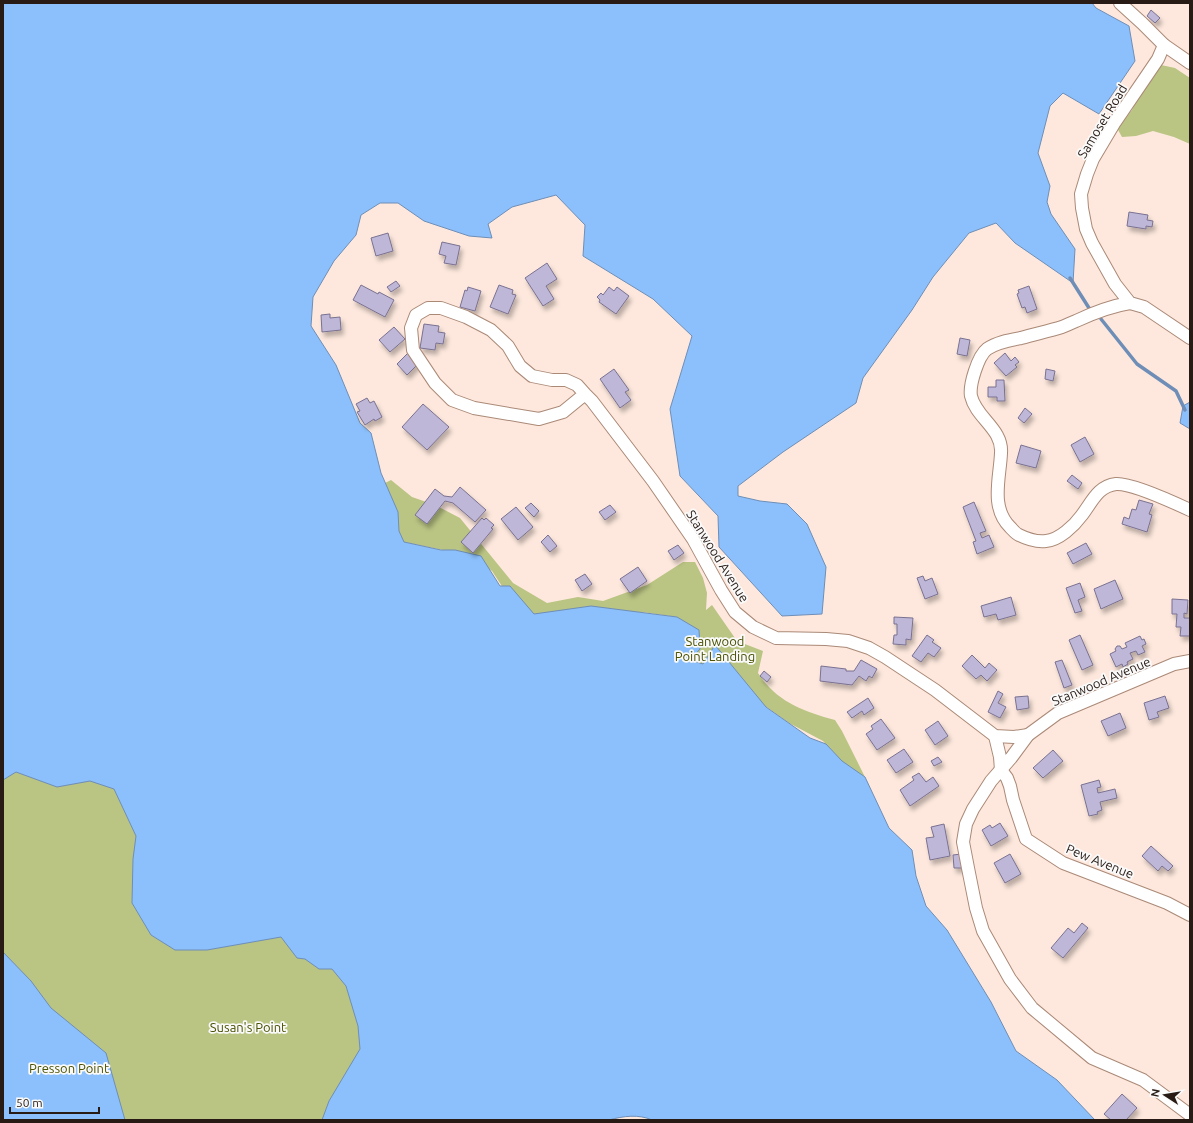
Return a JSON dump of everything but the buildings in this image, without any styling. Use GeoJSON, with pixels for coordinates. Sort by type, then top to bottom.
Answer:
{"type":"FeatureCollection","features":[{"type":"Feature","properties":{"kind":"street"},"geometry":{"type":"LineString","coordinates":[[1120,3],[1142,22],[1164,45],[1190,63]]}},
{"type":"Feature","properties":{"kind":"street","name":"Samoset Road"},"geometry":{"type":"LineString","coordinates":[[1130,303],[1115,284],[1092,243],[1086,229],[1082,208],[1082,194],[1087,174],[1093,159],[1115,122],[1158,59],[1164,45]]}},
{"type":"Feature","properties":{"kind":"street"},"geometry":{"type":"LineString","coordinates":[[1190,338],[1144,307],[1130,303],[1116,305],[1064,327],[996,343],[986,350],[980,359],[970,387],[974,406],[998,436],[1002,446],[997,499],[1000,512],[1007,524],[1018,535],[1030,540],[1046,541],[1057,537],[1069,529],[1081,516],[1098,492],[1106,487],[1117,484],[1134,488],[1190,510]]}},
{"type":"Feature","properties":{"kind":"street","name":"Stanwood Avenue"},"geometry":{"type":"LineString","coordinates":[[585,394],[563,412],[539,419],[474,408],[452,400],[435,383],[413,350],[411,328],[416,316],[428,308],[441,308],[466,317],[491,330],[508,346],[520,366],[532,376],[552,380],[566,380],[577,385],[592,401],[653,481],[693,539],[735,612],[753,627],[776,638],[848,641],[869,648],[891,660],[935,690],[995,736]]}},
{"type":"Feature","properties":{"kind":"street","name":"Stanwood Avenue"},"geometry":{"type":"LineString","coordinates":[[1190,661],[1174,664],[1058,713],[1028,735],[991,781],[973,809],[966,824],[964,842],[976,908],[983,931],[1010,979],[1032,1008],[1092,1058],[1143,1080],[1190,1115]]}},
{"type":"Feature","properties":{"kind":"street"},"geometry":{"type":"LineString","coordinates":[[1001,770],[1000,757],[995,736],[1014,737],[1028,735]]}},
{"type":"Feature","properties":{"kind":"street","name":"Pew Avenue"},"geometry":{"type":"LineString","coordinates":[[1001,770],[1007,778],[1010,786],[1026,839],[1063,864],[1167,903],[1190,915]]}},
{"type":"Feature","properties":{"kind":"green space"},"geometry":{"type":"Polygon","coordinates":[[[1161,65],[1175,68],[1190,78],[1190,144],[1174,137],[1153,131],[1136,136],[1122,137],[1117,128],[1132,110],[1140,92],[1152,79],[1161,65]]]}},
{"type":"Feature","properties":{"kind":"green space","name":"Stanwood Point Landing"},"geometry":{"type":"Polygon","coordinates":[[[391,480],[412,497],[435,505],[460,518],[513,583],[547,603],[578,597],[603,601],[647,585],[683,562],[695,562],[703,578],[707,593],[706,610],[712,605],[737,641],[763,651],[758,673],[765,683],[782,698],[802,709],[835,720],[865,777],[845,765],[823,741],[789,723],[761,703],[686,659],[683,632],[677,617],[642,612],[535,615],[511,600],[492,571],[472,556],[399,541],[377,487],[391,480]]]}},
{"type":"Feature","properties":{"kind":"green space","name":"Susan's Point"},"geometry":{"type":"Polygon","coordinates":[[[3,767],[104,772],[269,930],[345,973],[411,1120],[3,1120],[3,767]]]}},
{"type":"Feature","properties":{"kind":"water"},"geometry":{"type":"Polygon","coordinates":[[[3,3],[1092,3],[1096,8],[1129,26],[1135,61],[1099,114],[1063,93],[1050,106],[1038,153],[1050,186],[1047,202],[1051,214],[1075,249],[1073,283],[1015,243],[996,223],[969,233],[933,277],[912,310],[863,378],[856,403],[783,452],[738,486],[738,496],[760,501],[787,504],[807,524],[826,567],[822,614],[782,616],[719,547],[718,516],[680,476],[670,409],[692,336],[653,299],[583,256],[585,225],[556,195],[512,207],[488,224],[492,238],[469,236],[424,221],[398,203],[380,203],[361,215],[356,235],[334,261],[313,297],[311,326],[336,365],[360,423],[371,433],[381,473],[398,512],[399,531],[404,542],[441,550],[455,550],[481,556],[500,586],[510,586],[534,614],[591,606],[677,617],[699,630],[700,649],[690,660],[703,664],[715,645],[766,707],[810,738],[826,744],[842,761],[865,777],[889,828],[912,850],[916,876],[926,906],[947,930],[991,1002],[1016,1051],[1057,1080],[1095,1120],[652,1120],[631,1116],[609,1120],[322,1120],[329,1101],[360,1049],[358,1026],[346,986],[332,969],[319,969],[305,959],[297,958],[281,937],[207,950],[175,950],[151,935],[132,903],[133,859],[136,836],[114,789],[90,781],[57,787],[16,772],[3,780],[3,3]]]}},
{"type":"Feature","properties":{"kind":"water"},"geometry":{"type":"Polygon","coordinates":[[[1190,402],[1190,429],[1180,423],[1183,406],[1190,402]]]}},
{"type":"Feature","properties":{"kind":"water","name":"Presson Point"},"geometry":{"type":"Polygon","coordinates":[[[3,952],[31,981],[51,1008],[106,1053],[125,1120],[3,1120],[3,952]]]}},
{"type":"Feature","properties":{"kind":"waterway"},"geometry":{"type":"LineString","coordinates":[[1070,278],[1089,308]]}},
{"type":"Feature","properties":{"kind":"waterway"},"geometry":{"type":"LineString","coordinates":[[1101,319],[1137,364],[1176,391],[1185,410]]}}]}
